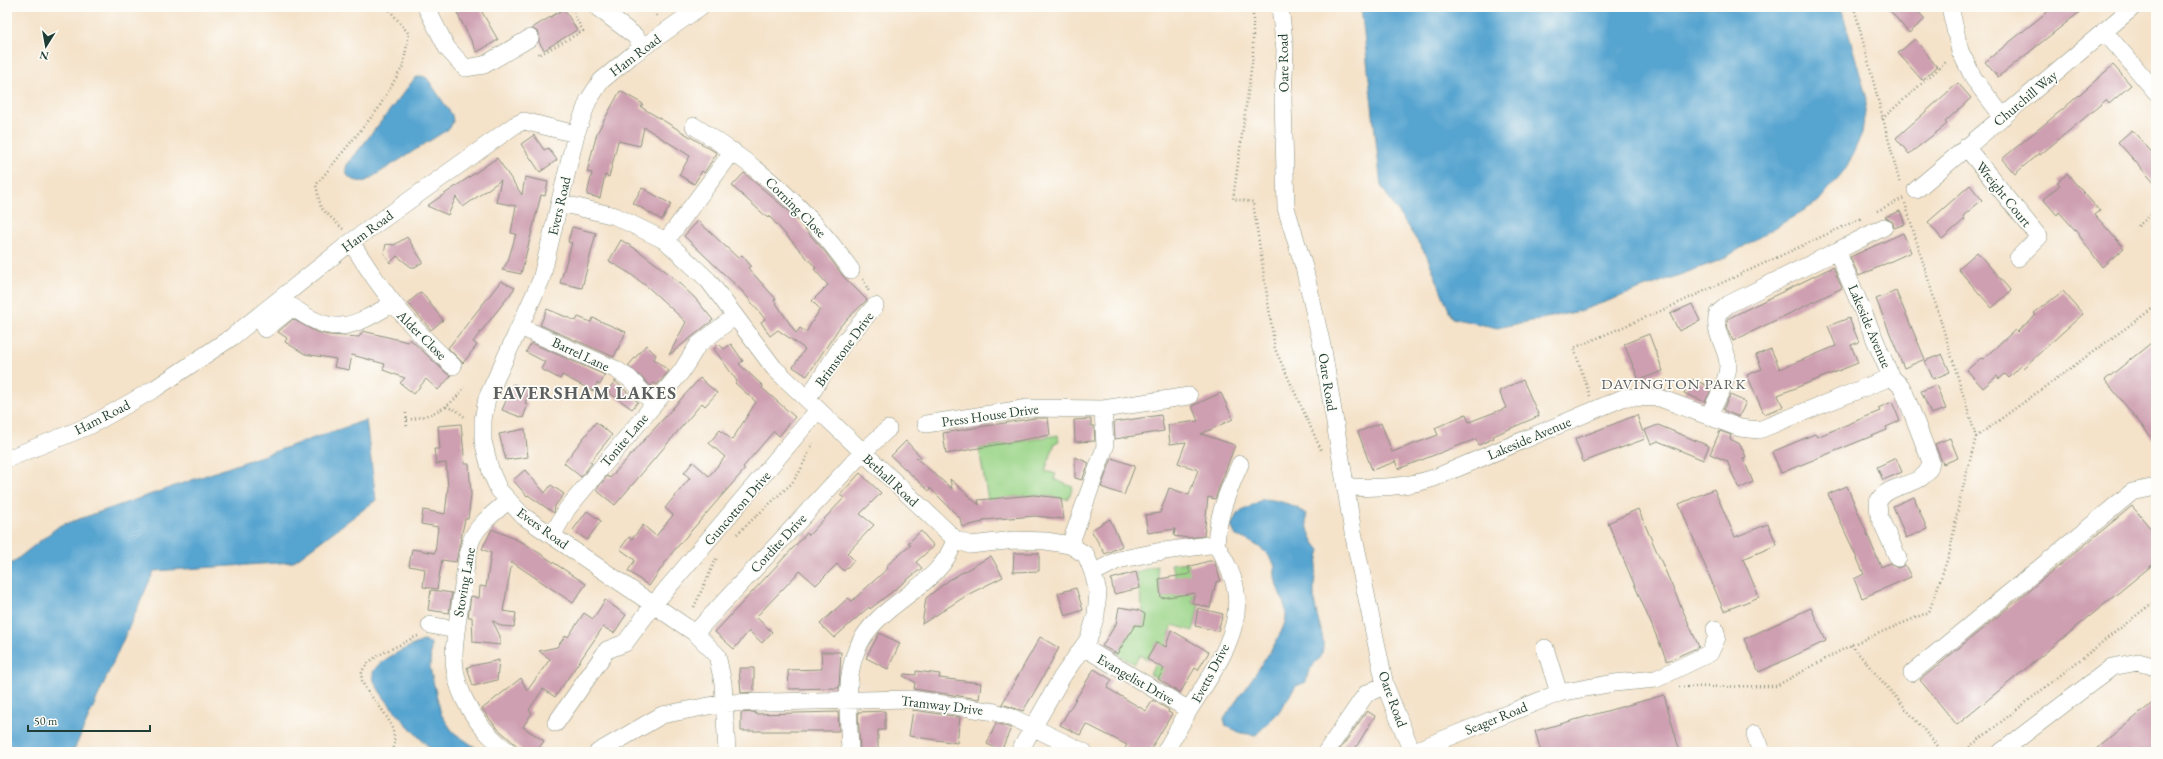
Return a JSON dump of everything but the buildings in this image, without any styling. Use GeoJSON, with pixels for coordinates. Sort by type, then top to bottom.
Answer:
{"type":"FeatureCollection","features":[{"type":"Feature","properties":{"kind":"street"},"geometry":{"type":"LineString","coordinates":[[426,7],[447,48],[465,68],[484,65],[530,38]]}},
{"type":"Feature","properties":{"kind":"street"},"geometry":{"type":"LineString","coordinates":[[597,7],[636,36],[642,47]]}},
{"type":"Feature","properties":{"kind":"street","name":"Ham Road"},"geometry":{"type":"LineString","coordinates":[[7,459],[91,425],[156,388],[232,337],[351,242],[515,125],[524,121],[576,134],[588,101],[601,81],[642,47],[700,7]]}},
{"type":"Feature","properties":{"kind":"street","name":"Oare Road"},"geometry":{"type":"LineString","coordinates":[[1280,7],[1285,50],[1283,99],[1286,208],[1304,267],[1323,350],[1361,577],[1385,685],[1412,752]]}},
{"type":"Feature","properties":{"kind":"street"},"geometry":{"type":"LineString","coordinates":[[1950,7],[1960,50],[1974,79],[2003,116]]}},
{"type":"Feature","properties":{"kind":"street","name":"Churchill Way"},"geometry":{"type":"LineString","coordinates":[[1910,194],[2133,7]]}},
{"type":"Feature","properties":{"kind":"street"},"geometry":{"type":"LineString","coordinates":[[2104,31],[2156,92]]}},
{"type":"Feature","properties":{"kind":"street","name":"Corning Close"},"geometry":{"type":"LineString","coordinates":[[694,126],[733,151],[767,177],[815,223],[851,270]]}},
{"type":"Feature","properties":{"kind":"street","name":"Evers Road"},"geometry":{"type":"LineString","coordinates":[[576,134],[541,280],[487,398],[483,420],[483,441],[486,457],[499,490],[523,516],[695,633],[716,654],[724,703],[727,752]]}},
{"type":"Feature","properties":{"kind":"street","name":"Wreight Court"},"geometry":{"type":"LineString","coordinates":[[1966,147],[2039,237],[2018,258]]}},
{"type":"Feature","properties":{"kind":"street"},"geometry":{"type":"LineString","coordinates":[[666,242],[733,151]]}},
{"type":"Feature","properties":{"kind":"street","name":"Bethall Road"},"geometry":{"type":"LineString","coordinates":[[560,203],[615,216],[666,242],[708,280],[774,368],[862,453],[955,539],[970,545],[1015,540],[1046,541],[1070,545],[1086,555],[1098,592],[1096,615],[1089,638],[1062,677],[1019,752]]}},
{"type":"Feature","properties":{"kind":"street"},"geometry":{"type":"LineString","coordinates":[[1709,416],[1727,373],[1728,363],[1716,328],[1718,313],[1729,304],[1884,227]]}},
{"type":"Feature","properties":{"kind":"street","name":"Alder Close"},"geometry":{"type":"LineString","coordinates":[[351,242],[392,304],[419,335],[453,366]]}},
{"type":"Feature","properties":{"kind":"street","name":"Lakeside Avenue"},"geometry":{"type":"LineString","coordinates":[[1345,487],[1384,488],[1412,485],[1434,478],[1625,397],[1648,396],[1660,398],[1740,428],[1759,430],[1891,377],[1837,251]]}},
{"type":"Feature","properties":{"kind":"street","name":"Alder Close"},"geometry":{"type":"LineString","coordinates":[[265,329],[294,307],[321,323],[341,326],[358,323],[392,304]]}},
{"type":"Feature","properties":{"kind":"street","name":"Brimstone Drive"},"geometry":{"type":"LineString","coordinates":[[812,392],[844,342],[875,306]]}},
{"type":"Feature","properties":{"kind":"street","name":"Tonite Lane"},"geometry":{"type":"LineString","coordinates":[[552,536],[567,509],[681,372],[698,345],[735,316]]}},
{"type":"Feature","properties":{"kind":"street","name":"Barrel Lane"},"geometry":{"type":"LineString","coordinates":[[520,326],[615,369],[629,378],[654,404]]}},
{"type":"Feature","properties":{"kind":"street"},"geometry":{"type":"LineString","coordinates":[[1891,377],[1901,386],[1905,394],[1931,462],[1930,469],[1925,476],[1886,493],[1878,502],[1879,516],[1898,558]]}},
{"type":"Feature","properties":{"kind":"street","name":"Press House Drive"},"geometry":{"type":"LineString","coordinates":[[926,424],[1028,408],[1102,409],[1189,396]]}},
{"type":"Feature","properties":{"kind":"street"},"geometry":{"type":"LineString","coordinates":[[1070,545],[1105,447],[1102,409]]}},
{"type":"Feature","properties":{"kind":"street","name":"Guncotton Drive"},"geometry":{"type":"LineString","coordinates":[[556,723],[606,650],[625,642],[654,604],[818,410]]}},
{"type":"Feature","properties":{"kind":"street","name":"Cordite Drive"},"geometry":{"type":"LineString","coordinates":[[695,633],[862,453],[888,429]]}},
{"type":"Feature","properties":{"kind":"street"},"geometry":{"type":"LineString","coordinates":[[1093,573],[1118,560],[1157,552],[1216,544],[1218,522],[1223,501],[1240,464]]}},
{"type":"Feature","properties":{"kind":"street"},"geometry":{"type":"LineString","coordinates":[[1912,673],[2132,492],[2154,489]]}},
{"type":"Feature","properties":{"kind":"street","name":"Stoving Lane"},"geometry":{"type":"LineString","coordinates":[[508,501],[481,527],[472,541],[456,630],[454,660],[458,679],[475,720],[486,733],[509,752]]}},
{"type":"Feature","properties":{"kind":"street"},"geometry":{"type":"LineString","coordinates":[[850,752],[851,665],[857,648],[873,622],[928,580],[951,551],[955,539]]}},
{"type":"Feature","properties":{"kind":"street","name":"Evetts Drive"},"geometry":{"type":"LineString","coordinates":[[1189,710],[1225,650],[1234,620],[1236,592],[1228,566],[1216,544]]}},
{"type":"Feature","properties":{"kind":"street","name":"Stoving Lane"},"geometry":{"type":"LineString","coordinates":[[430,625],[456,630]]}},
{"type":"Feature","properties":{"kind":"street"},"geometry":{"type":"LineString","coordinates":[[1656,679],[1710,653],[1716,637],[1715,629]]}},
{"type":"Feature","properties":{"kind":"street","name":"Evangelist Drive"},"geometry":{"type":"LineString","coordinates":[[1082,647],[1189,710],[1165,752]]}},
{"type":"Feature","properties":{"kind":"street"},"geometry":{"type":"LineString","coordinates":[[1545,648],[1559,693]]}},
{"type":"Feature","properties":{"kind":"street"},"geometry":{"type":"LineString","coordinates":[[2001,752],[2112,667],[2138,662],[2156,667]]}},
{"type":"Feature","properties":{"kind":"street","name":"Seager Road"},"geometry":{"type":"LineString","coordinates":[[1412,752],[1559,693],[1614,683],[1656,679]]}},
{"type":"Feature","properties":{"kind":"street"},"geometry":{"type":"LineString","coordinates":[[1326,752],[1366,694],[1385,685]]}},
{"type":"Feature","properties":{"kind":"street","name":"Tramway Drive"},"geometry":{"type":"LineString","coordinates":[[598,752],[662,715],[724,703],[910,699],[995,712],[1013,718],[1032,728]]}},
{"type":"Feature","properties":{"kind":"street"},"geometry":{"type":"LineString","coordinates":[[1032,728],[1084,752]]}},
{"type":"Feature","properties":{"kind":"street"},"geometry":{"type":"LineString","coordinates":[[1755,734],[1761,752]]}},
{"type":"Feature","properties":{"kind":"path"},"geometry":{"type":"LineString","coordinates":[[351,242],[346,232],[321,208],[316,185],[378,109],[403,66],[409,34],[387,7]]}},
{"type":"Feature","properties":{"kind":"path"},"geometry":{"type":"LineString","coordinates":[[390,10],[400,7]]}},
{"type":"Feature","properties":{"kind":"path"},"geometry":{"type":"LineString","coordinates":[[530,38],[539,55],[583,31],[570,7]]}},
{"type":"Feature","properties":{"kind":"path"},"geometry":{"type":"LineString","coordinates":[[1253,7],[1253,56],[1234,199],[1253,202],[1275,349],[1324,457],[1340,455]]}},
{"type":"Feature","properties":{"kind":"path"},"geometry":{"type":"LineString","coordinates":[[1656,679],[1670,687],[1776,686],[1851,645],[1929,612],[1950,552],[1959,502],[1976,438],[1910,194],[1882,119],[1854,7]]}},
{"type":"Feature","properties":{"kind":"path"},"geometry":{"type":"LineString","coordinates":[[1882,119],[1960,50]]}},
{"type":"Feature","properties":{"kind":"path"},"geometry":{"type":"LineString","coordinates":[[1876,211],[1910,194]]}},
{"type":"Feature","properties":{"kind":"path"},"geometry":{"type":"LineString","coordinates":[[2138,226],[2156,211]]}},
{"type":"Feature","properties":{"kind":"path"},"geometry":{"type":"LineString","coordinates":[[1595,409],[1574,348],[1672,306],[1869,215]]}},
{"type":"Feature","properties":{"kind":"path"},"geometry":{"type":"LineString","coordinates":[[851,270],[858,271],[875,306]]}},
{"type":"Feature","properties":{"kind":"path"},"geometry":{"type":"LineString","coordinates":[[1976,438],[2156,306]]}},
{"type":"Feature","properties":{"kind":"path"},"geometry":{"type":"LineString","coordinates":[[407,420],[421,418],[445,407],[456,400],[464,387]]}},
{"type":"Feature","properties":{"kind":"path"},"geometry":{"type":"LineString","coordinates":[[445,407],[456,410],[466,418]]}},
{"type":"Feature","properties":{"kind":"path"},"geometry":{"type":"LineString","coordinates":[[406,413],[407,427]]}},
{"type":"Feature","properties":{"kind":"path"},"geometry":{"type":"LineString","coordinates":[[734,536],[792,483],[800,471],[814,442]]}},
{"type":"Feature","properties":{"kind":"path"},"geometry":{"type":"LineString","coordinates":[[691,613],[699,600],[718,554]]}},
{"type":"Feature","properties":{"kind":"path"},"geometry":{"type":"LineString","coordinates":[[1963,752],[2147,607],[2156,604]]}},
{"type":"Feature","properties":{"kind":"path"},"geometry":{"type":"LineString","coordinates":[[393,752],[394,745],[392,726],[389,719],[363,685],[362,671],[365,664],[374,657],[416,636],[428,633],[430,625]]}},
{"type":"Feature","properties":{"kind":"path"},"geometry":{"type":"LineString","coordinates":[[1851,645],[1943,752]]}},
{"type":"Feature","properties":{"kind":"green space"},"geometry":{"type":"Polygon","coordinates":[[[1058,435],[1059,441],[1055,443],[1045,471],[1056,474],[1054,479],[1073,487],[1068,499],[1032,495],[988,500],[979,449],[1058,435]]]}},
{"type":"Feature","properties":{"kind":"green space"},"geometry":{"type":"Polygon","coordinates":[[[1188,562],[1194,578],[1213,598],[1194,595],[1192,603],[1199,605],[1193,631],[1173,625],[1169,635],[1189,642],[1158,679],[1150,674],[1165,646],[1157,642],[1147,659],[1140,655],[1134,664],[1117,654],[1127,638],[1112,630],[1116,621],[1143,626],[1145,612],[1143,611],[1136,572],[1157,566],[1161,597],[1175,577],[1171,564],[1188,562]]]}},
{"type":"Feature","properties":{"kind":"water"},"geometry":{"type":"Polygon","coordinates":[[[1361,7],[1841,7],[1867,99],[1862,133],[1847,167],[1818,202],[1721,260],[1580,311],[1497,328],[1452,318],[1427,256],[1381,186],[1361,7]]]}},
{"type":"Feature","properties":{"kind":"water"},"geometry":{"type":"Polygon","coordinates":[[[422,76],[427,78],[452,115],[453,121],[450,128],[366,181],[358,181],[350,178],[346,173],[347,165],[415,78],[422,76]]]}},
{"type":"Feature","properties":{"kind":"water"},"geometry":{"type":"Polygon","coordinates":[[[366,420],[376,500],[293,562],[154,571],[73,752],[7,752],[7,567],[59,526],[366,420]]]}},
{"type":"Feature","properties":{"kind":"water"},"geometry":{"type":"Polygon","coordinates":[[[1263,499],[1286,503],[1306,514],[1310,534],[1320,550],[1314,585],[1314,599],[1323,648],[1320,657],[1309,671],[1306,682],[1296,686],[1278,713],[1256,735],[1241,733],[1226,726],[1224,719],[1260,668],[1277,639],[1286,617],[1285,606],[1277,587],[1275,566],[1268,554],[1258,546],[1236,536],[1231,526],[1237,514],[1263,499]]]}},
{"type":"Feature","properties":{"kind":"water"},"geometry":{"type":"Polygon","coordinates":[[[423,641],[431,643],[430,668],[441,714],[453,732],[482,752],[434,752],[398,714],[374,681],[373,674],[375,669],[386,659],[423,641]]]}},
{"type":"Feature","properties":{"kind":"district","name":"DAVINGTON PARK"},"geometry":{"type":"Point","coordinates":[1674,383]}},
{"type":"Feature","properties":{"kind":"district","name":"FAVERSHAM LAKES"},"geometry":{"type":"Point","coordinates":[585,392]}}]}
